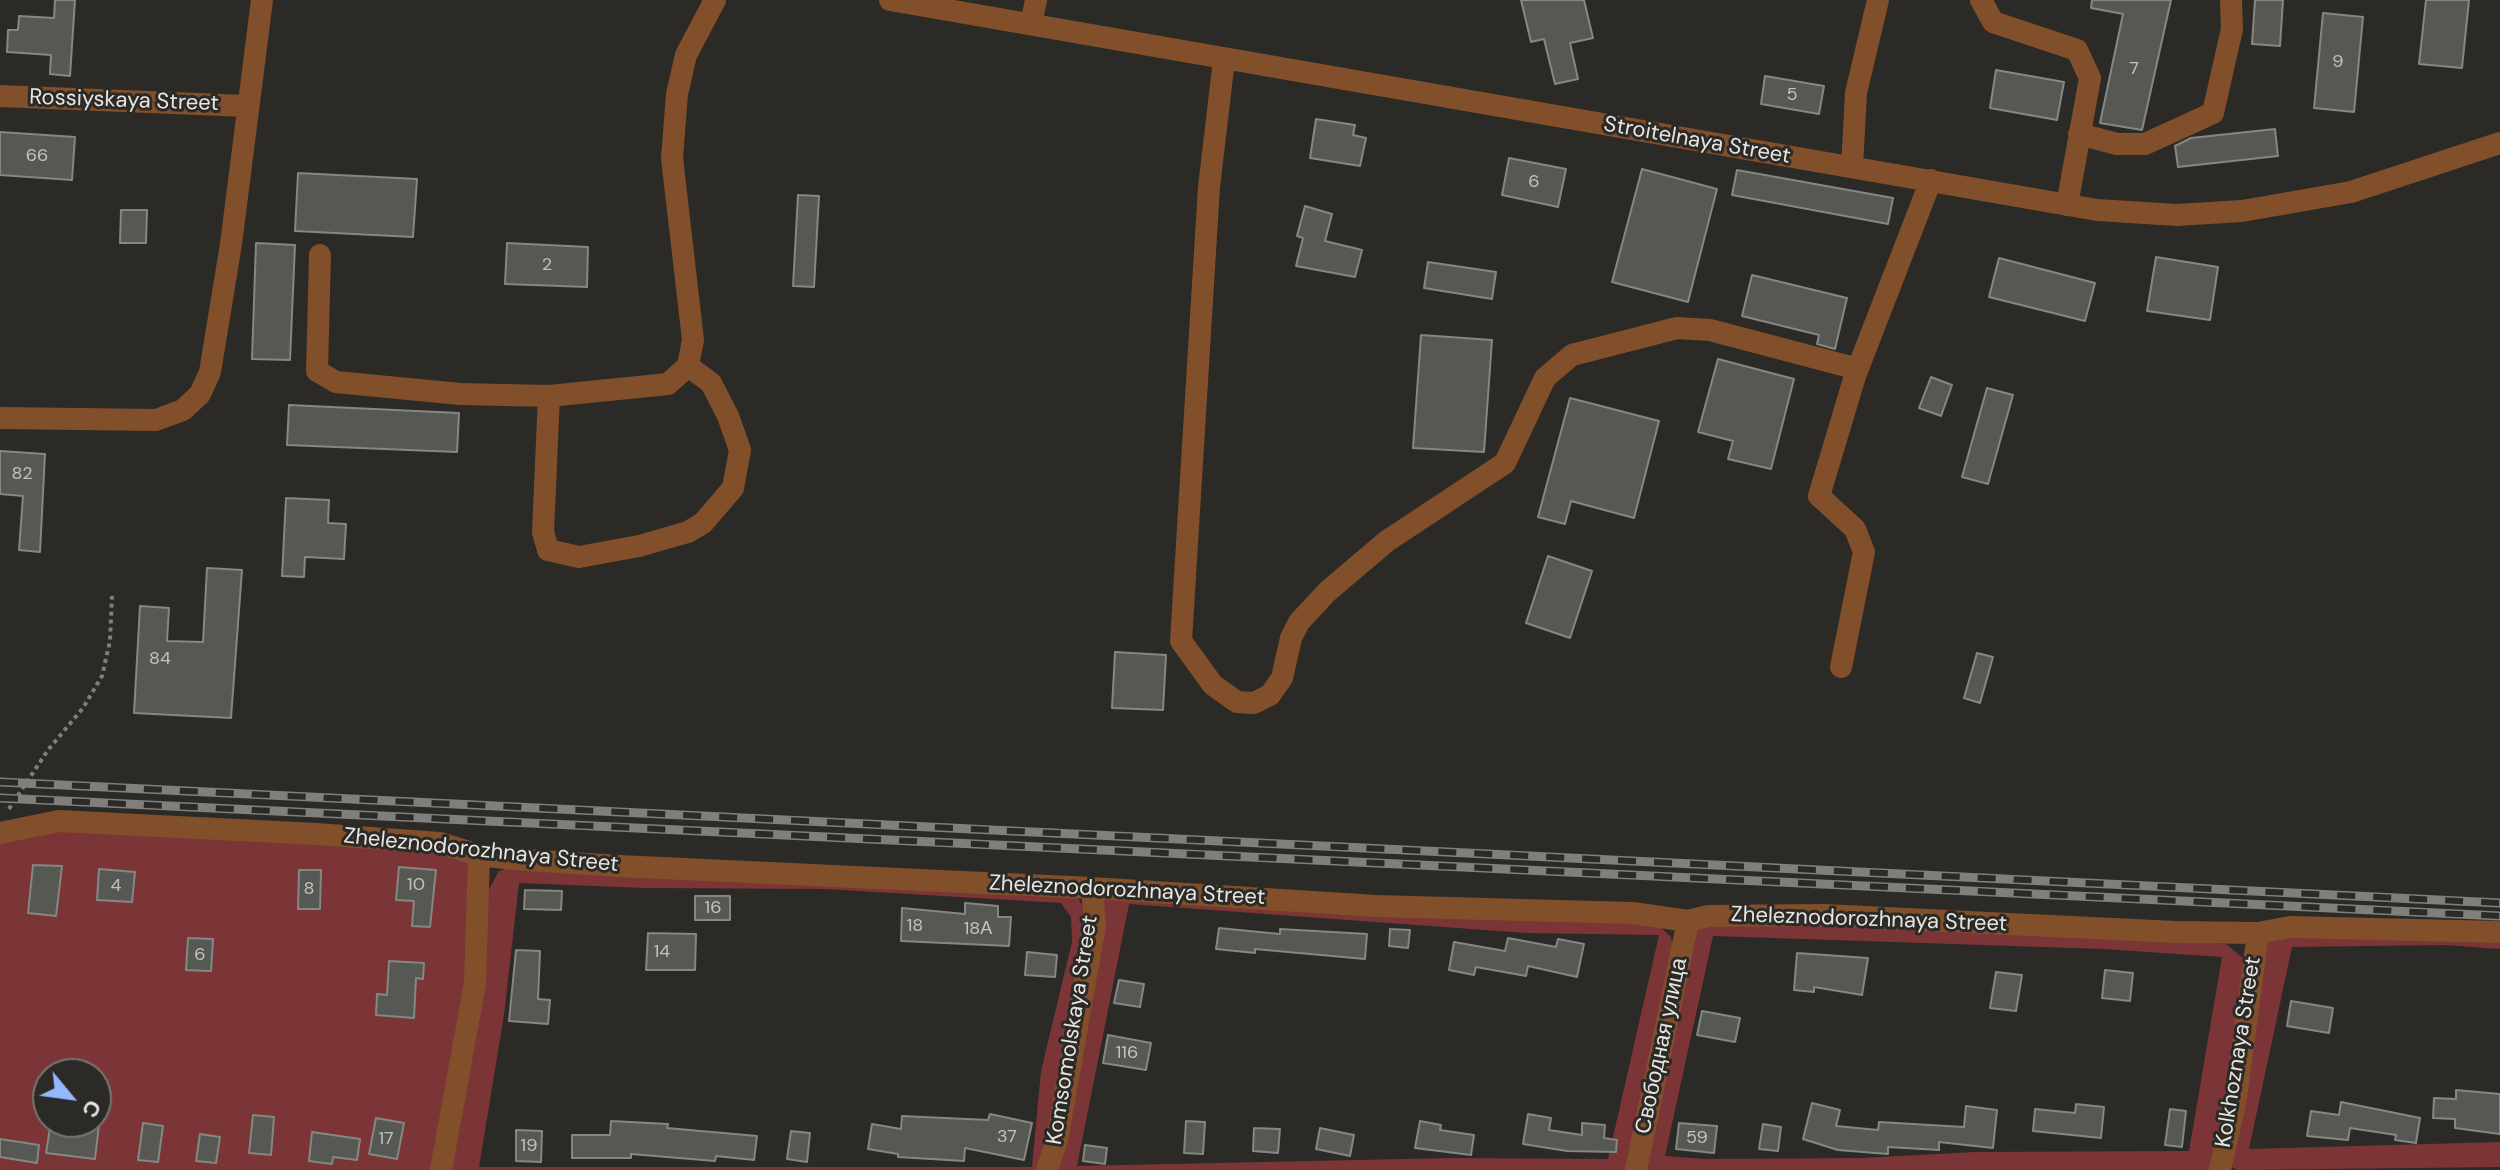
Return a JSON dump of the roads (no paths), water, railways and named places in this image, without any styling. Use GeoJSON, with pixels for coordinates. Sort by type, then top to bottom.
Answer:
{"type":"FeatureCollection","features":[{"type":"Feature","properties":{"kind":"street"},"geometry":{"type":"LineString","coordinates":[[0,418],[156,420],[183,410],[200,394],[210,372],[262,0]]}},
{"type":"Feature","properties":{"kind":"street"},"geometry":{"type":"LineString","coordinates":[[320,255],[317,371],[336,382],[460,394],[549,396],[668,384],[688,366],[693,340],[672,158],[677,94],[686,55],[715,0]]}},
{"type":"Feature","properties":{"kind":"street","name":"Stroitelnaya Street"},"geometry":{"type":"LineString","coordinates":[[890,0],[2067,205],[2177,215],[2242,211],[2351,192],[2500,143]]}},
{"type":"Feature","properties":{"kind":"street"},"geometry":{"type":"LineString","coordinates":[[1031,24],[1036,0]]}},
{"type":"Feature","properties":{"kind":"street"},"geometry":{"type":"LineString","coordinates":[[1852,167],[1856,93],[1878,0]]}},
{"type":"Feature","properties":{"kind":"street"},"geometry":{"type":"LineString","coordinates":[[1981,0],[1993,22],[2077,50],[2090,78],[2067,205]]}},
{"type":"Feature","properties":{"kind":"street"},"geometry":{"type":"LineString","coordinates":[[2079,134],[2117,144],[2145,144],[2213,113],[2232,29],[2231,0]]}},
{"type":"Feature","properties":{"kind":"street"},"geometry":{"type":"LineString","coordinates":[[1224,60],[1209,187],[1183,568],[1181,641],[1213,685],[1237,702],[1254,703],[1270,695],[1282,678],[1291,638],[1299,622],[1328,591],[1387,541],[1505,463],[1545,378],[1572,355],[1677,328],[1710,330],[1858,369]]}},
{"type":"Feature","properties":{"kind":"street","name":"Rossiyskaya Street"},"geometry":{"type":"LineString","coordinates":[[0,96],[247,106]]}},
{"type":"Feature","properties":{"kind":"street"},"geometry":{"type":"LineString","coordinates":[[1841,667],[1864,552],[1855,529],[1819,496],[1858,369],[1931,180]]}},
{"type":"Feature","properties":{"kind":"street"},"geometry":{"type":"LineString","coordinates":[[549,396],[543,532],[548,550],[579,557],[639,546],[688,532],[703,523],[733,488],[740,450],[728,416],[711,383],[688,366]]}},
{"type":"Feature","properties":{"kind":"street","name":"Zheleznodorozhnaya Street"},"geometry":{"type":"LineString","coordinates":[[3,824],[59,821],[440,843],[479,855],[619,866],[1092,888],[1376,906],[1633,913],[1688,921],[1708,916],[1824,915],[2258,933],[2290,927],[2500,932]]}},
{"type":"Feature","properties":{"kind":"street"},"geometry":{"type":"LineString","coordinates":[[441,1170],[475,983],[479,855]]}},
{"type":"Feature","properties":{"kind":"street","name":"Komsomolskaya Street"},"geometry":{"type":"LineString","coordinates":[[1047,1170],[1057,1140],[1095,925],[1092,888]]}},
{"type":"Feature","properties":{"kind":"street","name":"Свободная улица"},"geometry":{"type":"LineString","coordinates":[[1636,1170],[1688,921]]}},
{"type":"Feature","properties":{"kind":"street","name":"Kolkhoznaya Street"},"geometry":{"type":"LineString","coordinates":[[2220,1170],[2236,1098],[2258,933]]}},
{"type":"Feature","properties":{"kind":"railway"},"geometry":{"type":"LineString","coordinates":[[0,782],[2500,903]]}},
{"type":"Feature","properties":{"kind":"railway"},"geometry":{"type":"LineString","coordinates":[[0,798],[2500,916]]}}]}
